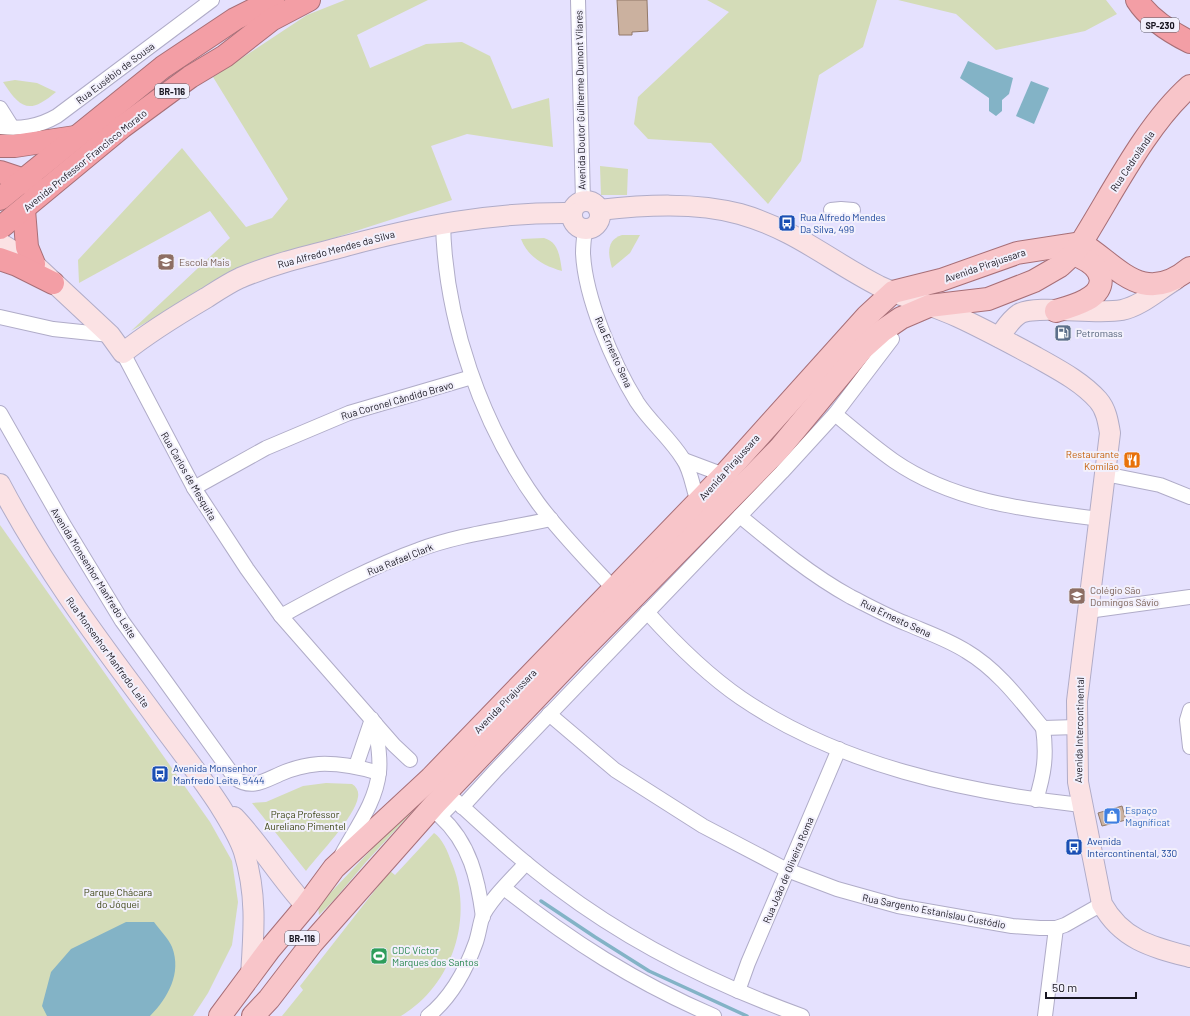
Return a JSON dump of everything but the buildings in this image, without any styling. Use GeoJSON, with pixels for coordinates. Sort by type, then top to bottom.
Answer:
{"type":"FeatureCollection","features":[{"type":"Feature","properties":{"kind":"highway","name":"BR-116"},"geometry":{"type":"LineString","coordinates":[[76,137],[163,67],[235,19],[273,0]]}},
{"type":"Feature","properties":{"kind":"highway","name":"Avenida Professor Francisco Morato"},"geometry":{"type":"LineString","coordinates":[[0,228],[44,194],[122,127],[190,77],[225,56],[271,20],[309,0]]}},
{"type":"Feature","properties":{"kind":"highway","name":"SP-230"},"geometry":{"type":"LineString","coordinates":[[1137,0],[1142,7],[1161,25],[1190,42]]}},
{"type":"Feature","properties":{"kind":"highway"},"geometry":{"type":"LineString","coordinates":[[0,146],[15,146],[76,137]]}},
{"type":"Feature","properties":{"kind":"highway"},"geometry":{"type":"LineString","coordinates":[[0,199],[76,137]]}},
{"type":"Feature","properties":{"kind":"highway"},"geometry":{"type":"LineString","coordinates":[[0,172],[24,180],[44,194]]}},
{"type":"Feature","properties":{"kind":"highway"},"geometry":{"type":"LineString","coordinates":[[24,210],[27,247],[34,264]]}},
{"type":"Feature","properties":{"kind":"highway"},"geometry":{"type":"LineString","coordinates":[[0,258],[53,283]]}},
{"type":"Feature","properties":{"kind":"main road","name":"Rua Cedrolândia"},"geometry":{"type":"LineString","coordinates":[[1077,248],[1136,153],[1165,112],[1190,86]]}},
{"type":"Feature","properties":{"kind":"main road"},"geometry":{"type":"LineString","coordinates":[[1077,248],[1137,282],[1153,285],[1185,272]]}},
{"type":"Feature","properties":{"kind":"main road"},"geometry":{"type":"LineString","coordinates":[[1056,311],[1087,300],[1093,296],[1099,286],[1101,277],[1096,267],[1077,248]]}},
{"type":"Feature","properties":{"kind":"main road","name":"Avenida Pirajussara"},"geometry":{"type":"LineString","coordinates":[[220,1016],[269,950],[306,906],[334,868],[448,794],[614,589],[724,475],[818,368],[886,298],[1017,253],[1077,248]]}},
{"type":"Feature","properties":{"kind":"main road","name":"Avenida Pirajussara"},"geometry":{"type":"LineString","coordinates":[[252,1016],[269,999],[312,943],[448,794],[779,449],[863,348],[882,331],[901,318],[929,306],[988,299],[1011,291],[1048,274],[1077,248]]}},
{"type":"Feature","properties":{"kind":"main road","name":"BR-116"},"geometry":{"type":"LineString","coordinates":[[252,1016],[302,939],[305,929],[306,906]]}},
{"type":"Feature","properties":{"kind":"street","name":"Rua Eusébio de Sousa"},"geometry":{"type":"LineString","coordinates":[[6,127],[31,127],[44,124],[57,116],[212,0]]}},
{"type":"Feature","properties":{"kind":"street","name":"Avenida Doutor Guilherme Dumont Vilares"},"geometry":{"type":"LineString","coordinates":[[578,0],[584,208]]}},
{"type":"Feature","properties":{"kind":"street"},"geometry":{"type":"LineString","coordinates":[[0,108],[6,127]]}},
{"type":"Feature","properties":{"kind":"street","name":"Rua Alfredo Mendes da Silva"},"geometry":{"type":"LineString","coordinates":[[123,352],[174,317],[246,276],[299,258],[389,234],[443,223],[500,215],[584,208],[690,207],[717,209],[739,214],[767,222],[792,234],[873,282],[886,298],[929,306]]}},
{"type":"Feature","properties":{"kind":"street"},"geometry":{"type":"LineString","coordinates":[[584,208],[574,222],[585,229]]}},
{"type":"Feature","properties":{"kind":"street"},"geometry":{"type":"LineString","coordinates":[[831,210],[853,210]]}},
{"type":"Feature","properties":{"kind":"street"},"geometry":{"type":"LineString","coordinates":[[443,223],[444,252],[454,311],[465,355],[482,402],[519,473],[551,519],[567,539],[614,589]]}},
{"type":"Feature","properties":{"kind":"street","name":"Rua Ernesto Sena"},"geometry":{"type":"LineString","coordinates":[[585,229],[583,253],[590,294],[618,365],[637,402],[684,460],[698,502]]}},
{"type":"Feature","properties":{"kind":"street","name":"Rua Carlos de Mesquita"},"geometry":{"type":"LineString","coordinates":[[0,243],[34,264],[110,335],[123,352],[194,488],[247,569],[281,616],[373,721],[410,760]]}},
{"type":"Feature","properties":{"kind":"street"},"geometry":{"type":"LineString","coordinates":[[999,337],[1011,321],[1020,314],[1040,309],[1093,312],[1123,310],[1136,305],[1185,272]]}},
{"type":"Feature","properties":{"kind":"street","name":"Avenida Intercontinental"},"geometry":{"type":"LineString","coordinates":[[929,306],[957,316],[1058,369],[1098,400],[1108,419],[1110,433],[1080,671],[1077,727],[1078,782],[1081,805],[1102,904],[1108,916],[1118,926],[1137,940],[1167,951],[1190,956]]}},
{"type":"Feature","properties":{"kind":"street"},"geometry":{"type":"LineString","coordinates":[[0,317],[61,330],[110,335]]}},
{"type":"Feature","properties":{"kind":"street","name":"Avenida Pirajussara"},"geometry":{"type":"LineString","coordinates":[[448,794],[549,714],[740,516],[835,414],[892,339]]}},
{"type":"Feature","properties":{"kind":"street","name":"Rua Coronel Cândido Bravo"},"geometry":{"type":"LineString","coordinates":[[194,488],[266,448],[349,413],[472,377]]}},
{"type":"Feature","properties":{"kind":"street","name":"Avenida Monsenhor Manfredo Leite"},"geometry":{"type":"LineString","coordinates":[[0,413],[65,527],[122,621],[235,778],[243,783],[262,783],[281,774],[317,764],[356,766]]}},
{"type":"Feature","properties":{"kind":"street"},"geometry":{"type":"LineString","coordinates":[[835,414],[895,462],[936,484],[993,503],[1100,519]]}},
{"type":"Feature","properties":{"kind":"street"},"geometry":{"type":"LineString","coordinates":[[684,460],[724,475]]}},
{"type":"Feature","properties":{"kind":"street"},"geometry":{"type":"LineString","coordinates":[[1105,474],[1160,485],[1190,497]]}},
{"type":"Feature","properties":{"kind":"street","name":"Rua Monsenhor Manfredo Leite"},"geometry":{"type":"LineString","coordinates":[[0,484],[22,525],[84,621],[212,794],[232,825],[241,844],[251,877],[255,915],[251,975]]}},
{"type":"Feature","properties":{"kind":"street","name":"Rua Ernesto Sena"},"geometry":{"type":"LineString","coordinates":[[740,516],[776,546],[849,596],[879,612],[967,651],[994,671],[1007,684],[1043,728]]}},
{"type":"Feature","properties":{"kind":"street","name":"Rua Rafael Clark"},"geometry":{"type":"LineString","coordinates":[[281,616],[339,585],[418,550],[457,538],[551,519]]}},
{"type":"Feature","properties":{"kind":"street"},"geometry":{"type":"LineString","coordinates":[[1088,611],[1190,597]]}},
{"type":"Feature","properties":{"kind":"street"},"geometry":{"type":"LineString","coordinates":[[647,612],[678,646],[740,698],[796,729],[839,749],[885,765],[931,778],[1036,800],[1081,805]]}},
{"type":"Feature","properties":{"kind":"street"},"geometry":{"type":"LineString","coordinates":[[1190,710],[1187,720],[1190,747]]}},
{"type":"Feature","properties":{"kind":"street","name":"Rua Sargento Estanislau Custódio"},"geometry":{"type":"LineString","coordinates":[[549,714],[615,770],[703,826],[788,870],[837,890],[898,906],[1012,926],[1056,928],[1074,921],[1102,904]]}},
{"type":"Feature","properties":{"kind":"street"},"geometry":{"type":"LineString","coordinates":[[373,721],[356,766],[379,773]]}},
{"type":"Feature","properties":{"kind":"street"},"geometry":{"type":"LineString","coordinates":[[334,868],[364,814],[375,790],[380,760],[373,721]]}},
{"type":"Feature","properties":{"kind":"street"},"geometry":{"type":"LineString","coordinates":[[1036,800],[1045,766],[1043,728],[1077,727]]}},
{"type":"Feature","properties":{"kind":"street","name":"Rua João de Oliveira Roma"},"geometry":{"type":"LineString","coordinates":[[738,991],[839,749]]}},
{"type":"Feature","properties":{"kind":"street","name":"Rua Monsenhor Manfredo Leite"},"geometry":{"type":"LineString","coordinates":[[212,794],[252,836],[294,893],[306,906]]}},
{"type":"Feature","properties":{"kind":"street"},"geometry":{"type":"LineString","coordinates":[[483,916],[477,879],[469,856],[458,836],[440,816],[448,794],[526,863],[558,888],[609,923],[681,964],[738,991],[802,1016]]}},
{"type":"Feature","properties":{"kind":"street"},"geometry":{"type":"LineString","coordinates":[[428,1016],[446,998],[457,983],[476,942],[483,916],[504,888],[526,863]]}},
{"type":"Feature","properties":{"kind":"street"},"geometry":{"type":"LineString","coordinates":[[504,888],[594,954],[672,998],[714,1016]]}},
{"type":"Feature","properties":{"kind":"street"},"geometry":{"type":"LineString","coordinates":[[1045,1016],[1056,928]]}},
{"type":"Feature","properties":{"kind":"green space"},"geometry":{"type":"Polygon","coordinates":[[[345,0],[428,0],[357,35],[370,68],[426,44],[462,42],[490,56],[512,109],[549,98],[553,147],[467,134],[431,146],[452,200],[241,268],[131,331],[230,238],[210,211],[79,283],[78,260],[182,148],[246,227],[272,218],[288,199],[213,77],[307,15],[345,0]]]}},
{"type":"Feature","properties":{"kind":"green space"},"geometry":{"type":"Polygon","coordinates":[[[707,0],[877,0],[863,47],[819,75],[801,161],[768,204],[711,143],[648,139],[634,124],[638,97],[729,12],[707,0]]]}},
{"type":"Feature","properties":{"kind":"green space"},"geometry":{"type":"Polygon","coordinates":[[[898,0],[1106,0],[1117,14],[1085,31],[996,50],[956,14],[898,0]]]}},
{"type":"Feature","properties":{"kind":"green space"},"geometry":{"type":"Polygon","coordinates":[[[15,80],[37,83],[56,92],[39,104],[26,106],[15,98],[3,82],[15,80]]]}},
{"type":"Feature","properties":{"kind":"green space"},"geometry":{"type":"Polygon","coordinates":[[[600,166],[628,169],[627,195],[601,195],[600,166]]]}},
{"type":"Feature","properties":{"kind":"green space"},"geometry":{"type":"Polygon","coordinates":[[[622,235],[640,235],[630,253],[612,268],[609,253],[611,244],[613,240],[622,235]]]}},
{"type":"Feature","properties":{"kind":"green space"},"geometry":{"type":"Polygon","coordinates":[[[544,238],[553,243],[556,247],[562,271],[537,260],[528,251],[521,239],[544,238]]]}},
{"type":"Feature","properties":{"kind":"green space","name":"Parque Chácara do Jóquei"},"geometry":{"type":"Polygon","coordinates":[[[0,525],[210,822],[232,861],[238,902],[232,945],[208,993],[193,1016],[0,1016],[0,525]]]}},
{"type":"Feature","properties":{"kind":"green space","name":"Praça Professor Aureliano Pimentel"},"geometry":{"type":"Polygon","coordinates":[[[326,783],[352,784],[357,790],[358,797],[344,825],[306,871],[252,803],[266,802],[303,786],[326,783]]]}},
{"type":"Feature","properties":{"kind":"green space"},"geometry":{"type":"Polygon","coordinates":[[[412,812],[319,915],[318,906],[402,817],[412,812]]]}},
{"type":"Feature","properties":{"kind":"green space","name":"CDC Victor Marques dos Santos"},"geometry":{"type":"Polygon","coordinates":[[[434,833],[442,842],[450,857],[458,882],[461,904],[459,926],[454,948],[446,968],[434,986],[419,1003],[401,1016],[282,1016],[303,990],[300,986],[390,871],[395,875],[434,833]]]}},
{"type":"Feature","properties":{"kind":"water"},"geometry":{"type":"Polygon","coordinates":[[[968,61],[1013,78],[1009,94],[1002,100],[1002,111],[996,116],[989,111],[989,98],[960,78],[968,61]]]}},
{"type":"Feature","properties":{"kind":"water"},"geometry":{"type":"Polygon","coordinates":[[[1031,81],[1049,88],[1034,124],[1016,116],[1031,81]]]}},
{"type":"Feature","properties":{"kind":"water"},"geometry":{"type":"Polygon","coordinates":[[[126,922],[154,922],[171,944],[175,957],[174,976],[168,993],[157,1009],[150,1016],[47,1016],[42,1006],[51,972],[71,949],[126,922]]]}},
{"type":"Feature","properties":{"kind":"waterway"},"geometry":{"type":"LineString","coordinates":[[541,901],[649,971],[747,1016]]}},
{"type":"Feature","properties":{"kind":"place","name":"Rua Alfredo Mendes Da Silva, 499"},"geometry":{"type":"Point","coordinates":[787,223]}},
{"type":"Feature","properties":{"kind":"place","name":"Escola Mais"},"geometry":{"type":"Point","coordinates":[166,262]}},
{"type":"Feature","properties":{"kind":"place","name":"Petromass"},"geometry":{"type":"Point","coordinates":[1063,333]}},
{"type":"Feature","properties":{"kind":"place","name":"Restaurante Komilão"},"geometry":{"type":"Point","coordinates":[1132,460]}},
{"type":"Feature","properties":{"kind":"place","name":"Colégio São Domingos Sávio"},"geometry":{"type":"Point","coordinates":[1077,596]}},
{"type":"Feature","properties":{"kind":"place","name":"Avenida Monsenhor Manfredo Leite, 5444"},"geometry":{"type":"Point","coordinates":[160,774]}},
{"type":"Feature","properties":{"kind":"place","name":"Espaço Magníficat"},"geometry":{"type":"Point","coordinates":[1112,816]}},
{"type":"Feature","properties":{"kind":"place","name":"Avenida Intercontinental, 330"},"geometry":{"type":"Point","coordinates":[1074,847]}},
{"type":"Feature","properties":{"kind":"place","name":"CDC Victor Marques dos Santos"},"geometry":{"type":"Point","coordinates":[379,956]}}]}
